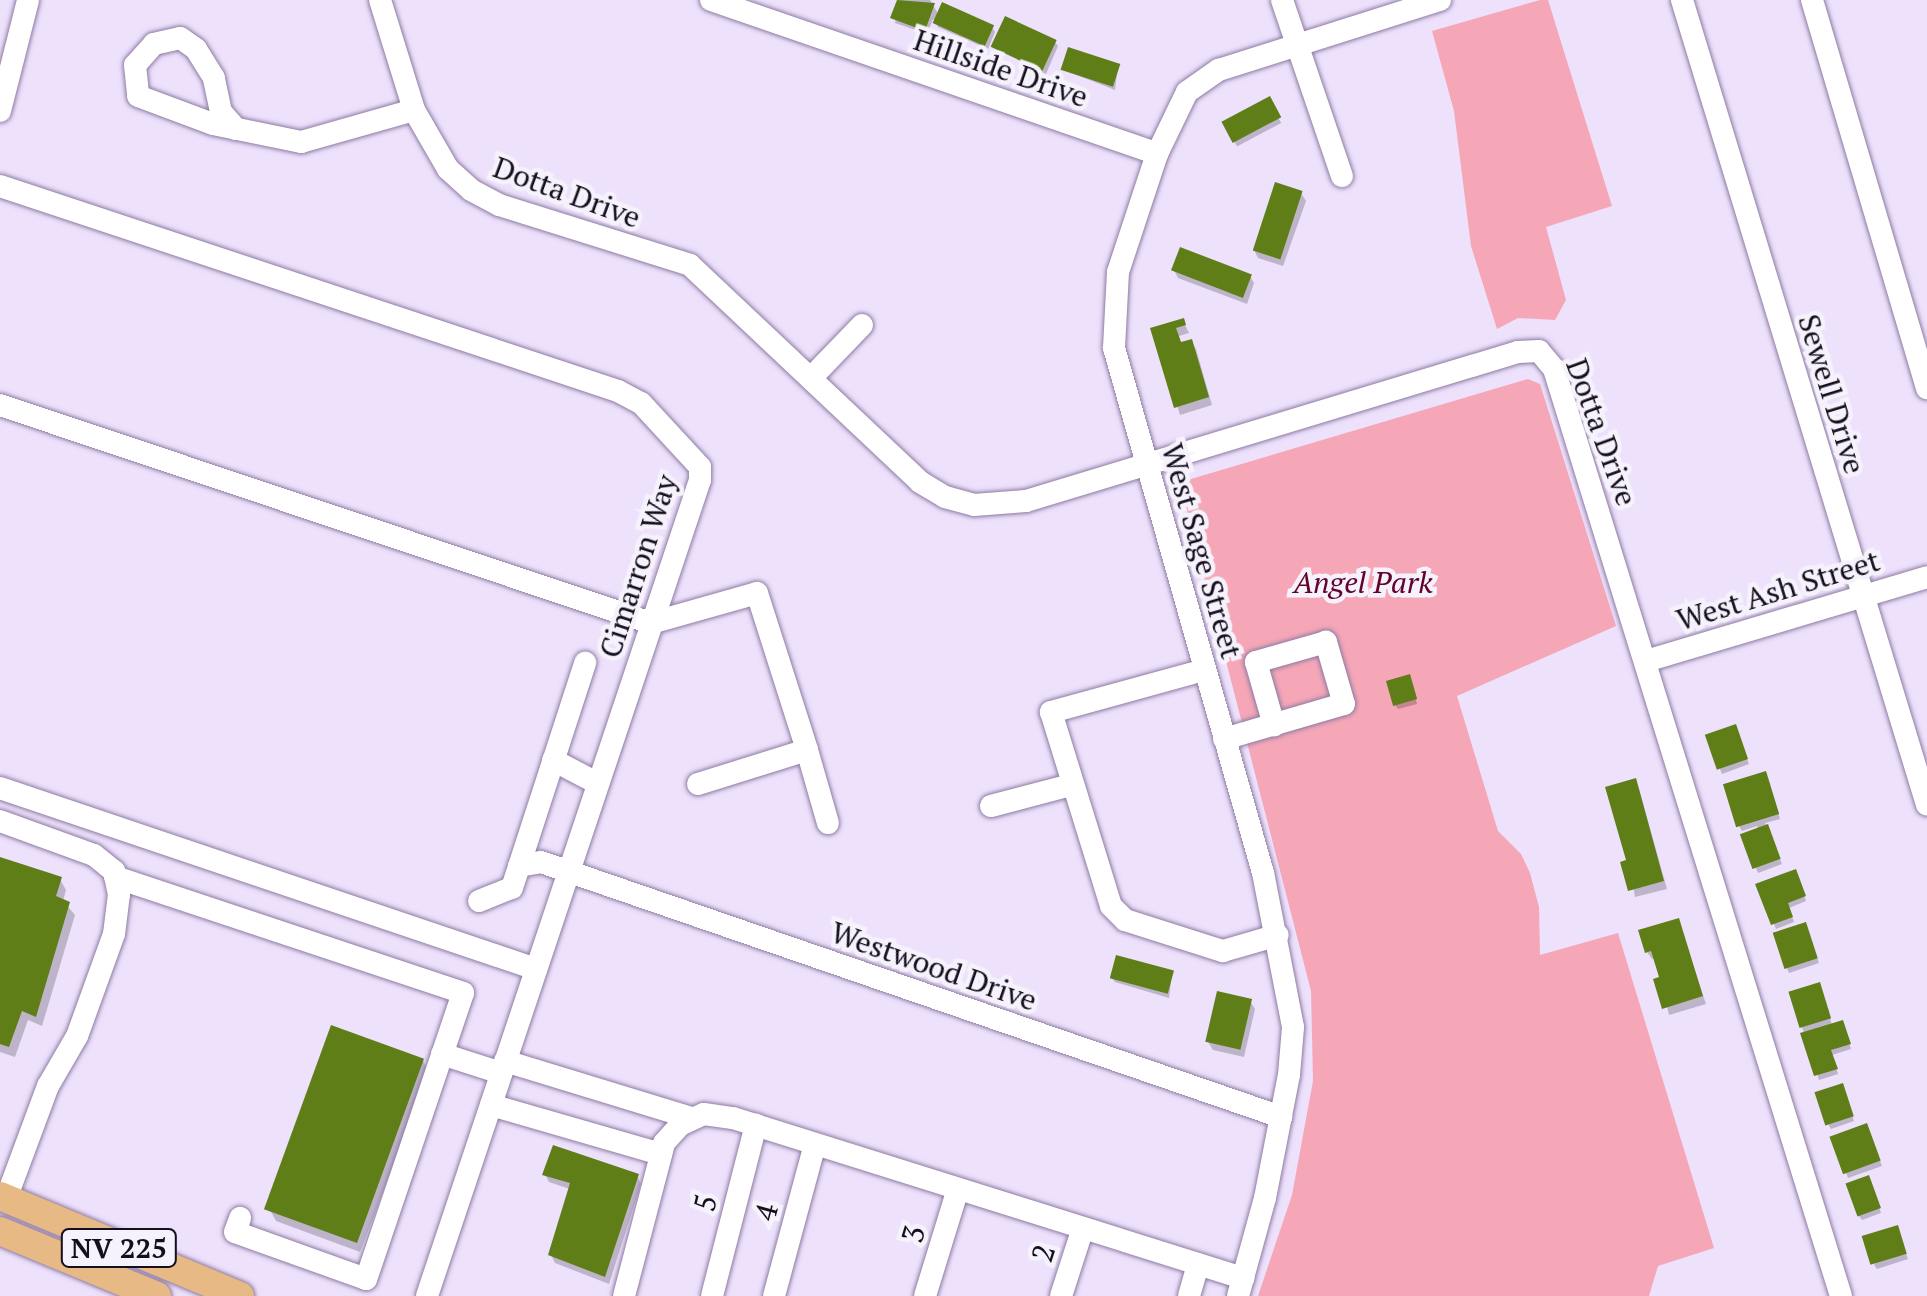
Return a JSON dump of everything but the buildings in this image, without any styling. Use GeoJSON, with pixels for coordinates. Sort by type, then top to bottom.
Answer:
{"type":"FeatureCollection","features":[{"type":"Feature","properties":{"kind":"main road","name":"NV 225"},"geometry":{"type":"LineString","coordinates":[[3,1197],[240,1296]]}},
{"type":"Feature","properties":{"kind":"main road","name":"NV 225"},"geometry":{"type":"LineString","coordinates":[[0,1232],[109,1287],[157,1296]]}},
{"type":"Feature","properties":{"kind":"street","name":"Dotta Drive"},"geometry":{"type":"LineString","coordinates":[[380,0],[414,110],[448,170],[471,190],[499,205],[690,266],[920,482],[959,501],[1000,506],[1026,502],[1518,352],[1538,351],[1554,369],[1841,1296]]}},
{"type":"Feature","properties":{"kind":"street","name":"Hillside Drive"},"geometry":{"type":"LineString","coordinates":[[711,0],[1157,154]]}},
{"type":"Feature","properties":{"kind":"street"},"geometry":{"type":"LineString","coordinates":[[1282,0],[1342,176]]}},
{"type":"Feature","properties":{"kind":"street","name":"West Sage Street"},"geometry":{"type":"LineString","coordinates":[[1240,1287],[1281,1117],[1293,1027],[1278,936],[1114,348],[1113,308],[1118,272],[1157,154],[1187,92],[1219,70],[1440,0]]}},
{"type":"Feature","properties":{"kind":"street","name":"Sewell Drive"},"geometry":{"type":"LineString","coordinates":[[1682,0],[1927,805]]}},
{"type":"Feature","properties":{"kind":"street"},"geometry":{"type":"LineString","coordinates":[[1812,0],[1927,388]]}},
{"type":"Feature","properties":{"kind":"street"},"geometry":{"type":"LineString","coordinates":[[0,111],[17,10]]}},
{"type":"Feature","properties":{"kind":"street"},"geometry":{"type":"LineString","coordinates":[[236,128],[221,112],[214,78],[196,49],[180,38],[154,44],[135,65],[138,96],[236,128],[300,142],[414,110]]}},
{"type":"Feature","properties":{"kind":"street","name":"Cimarron Way"},"geometry":{"type":"LineString","coordinates":[[0,186],[618,391],[641,403],[700,467],[700,480],[427,1296]]}},
{"type":"Feature","properties":{"kind":"street"},"geometry":{"type":"LineString","coordinates":[[812,377],[862,325]]}},
{"type":"Feature","properties":{"kind":"street"},"geometry":{"type":"LineString","coordinates":[[0,405],[651,624],[758,594],[828,823]]}},
{"type":"Feature","properties":{"kind":"street","name":"West Ash Street"},"geometry":{"type":"LineString","coordinates":[[1646,661],[1927,577]]}},
{"type":"Feature","properties":{"kind":"street"},"geometry":{"type":"LineString","coordinates":[[480,901],[512,888],[584,663]]}},
{"type":"Feature","properties":{"kind":"street"},"geometry":{"type":"LineString","coordinates":[[1204,670],[1051,712],[1071,785],[1112,906],[1125,920],[1223,951],[1278,936]]}},
{"type":"Feature","properties":{"kind":"street"},"geometry":{"type":"LineString","coordinates":[[1224,739],[1274,724]]}},
{"type":"Feature","properties":{"kind":"street"},"geometry":{"type":"LineString","coordinates":[[698,784],[808,750]]}},
{"type":"Feature","properties":{"kind":"street"},"geometry":{"type":"LineString","coordinates":[[553,760],[597,783]]}},
{"type":"Feature","properties":{"kind":"street"},"geometry":{"type":"LineString","coordinates":[[992,806],[1071,785]]}},
{"type":"Feature","properties":{"kind":"street"},"geometry":{"type":"LineString","coordinates":[[0,788],[536,969]]}},
{"type":"Feature","properties":{"kind":"street"},"geometry":{"type":"LineString","coordinates":[[0,821],[94,855],[114,870],[119,894],[114,934],[78,1036],[48,1086],[3,1197]]}},
{"type":"Feature","properties":{"kind":"street","name":"Westwood Drive"},"geometry":{"type":"LineString","coordinates":[[519,866],[541,862],[1281,1117]]}},
{"type":"Feature","properties":{"kind":"street"},"geometry":{"type":"LineString","coordinates":[[115,877],[462,993],[366,1279],[235,1232],[240,1218]]}},
{"type":"Feature","properties":{"kind":"street"},"geometry":{"type":"LineString","coordinates":[[442,1054],[691,1118]]}},
{"type":"Feature","properties":{"kind":"street"},"geometry":{"type":"LineString","coordinates":[[491,1105],[661,1154]]}},
{"type":"Feature","properties":{"kind":"street"},"geometry":{"type":"LineString","coordinates":[[624,1296],[664,1144],[691,1118],[704,1114],[756,1125],[1198,1264],[1240,1287]]}},
{"type":"Feature","properties":{"kind":"street","name":"5"},"geometry":{"type":"LineString","coordinates":[[712,1296],[756,1125]]}},
{"type":"Feature","properties":{"kind":"street","name":"4"},"geometry":{"type":"LineString","coordinates":[[774,1296],[815,1144]]}},
{"type":"Feature","properties":{"kind":"street","name":"3"},"geometry":{"type":"LineString","coordinates":[[925,1296],[958,1189]]}},
{"type":"Feature","properties":{"kind":"street","name":"2"},"geometry":{"type":"LineString","coordinates":[[1061,1296],[1083,1228]]}},
{"type":"Feature","properties":{"kind":"street"},"geometry":{"type":"LineString","coordinates":[[1189,1296],[1198,1264]]}},
{"type":"Feature","properties":{"kind":"green space"},"geometry":{"type":"Polygon","coordinates":[[[1548,0],[1612,206],[1546,227],[1566,300],[1555,320],[1518,318],[1497,329],[1471,246],[1454,111],[1432,31],[1548,0]]]}},
{"type":"Feature","properties":{"kind":"green space","name":"Angel Park"},"geometry":{"type":"Polygon","coordinates":[[[1528,379],[1540,384],[1616,626],[1457,696],[1498,831],[1521,854],[1530,873],[1539,907],[1540,955],[1618,933],[1714,1248],[1658,1266],[1649,1296],[1258,1296],[1292,1195],[1313,1081],[1311,991],[1183,494],[1191,479],[1528,379]]]}}]}
